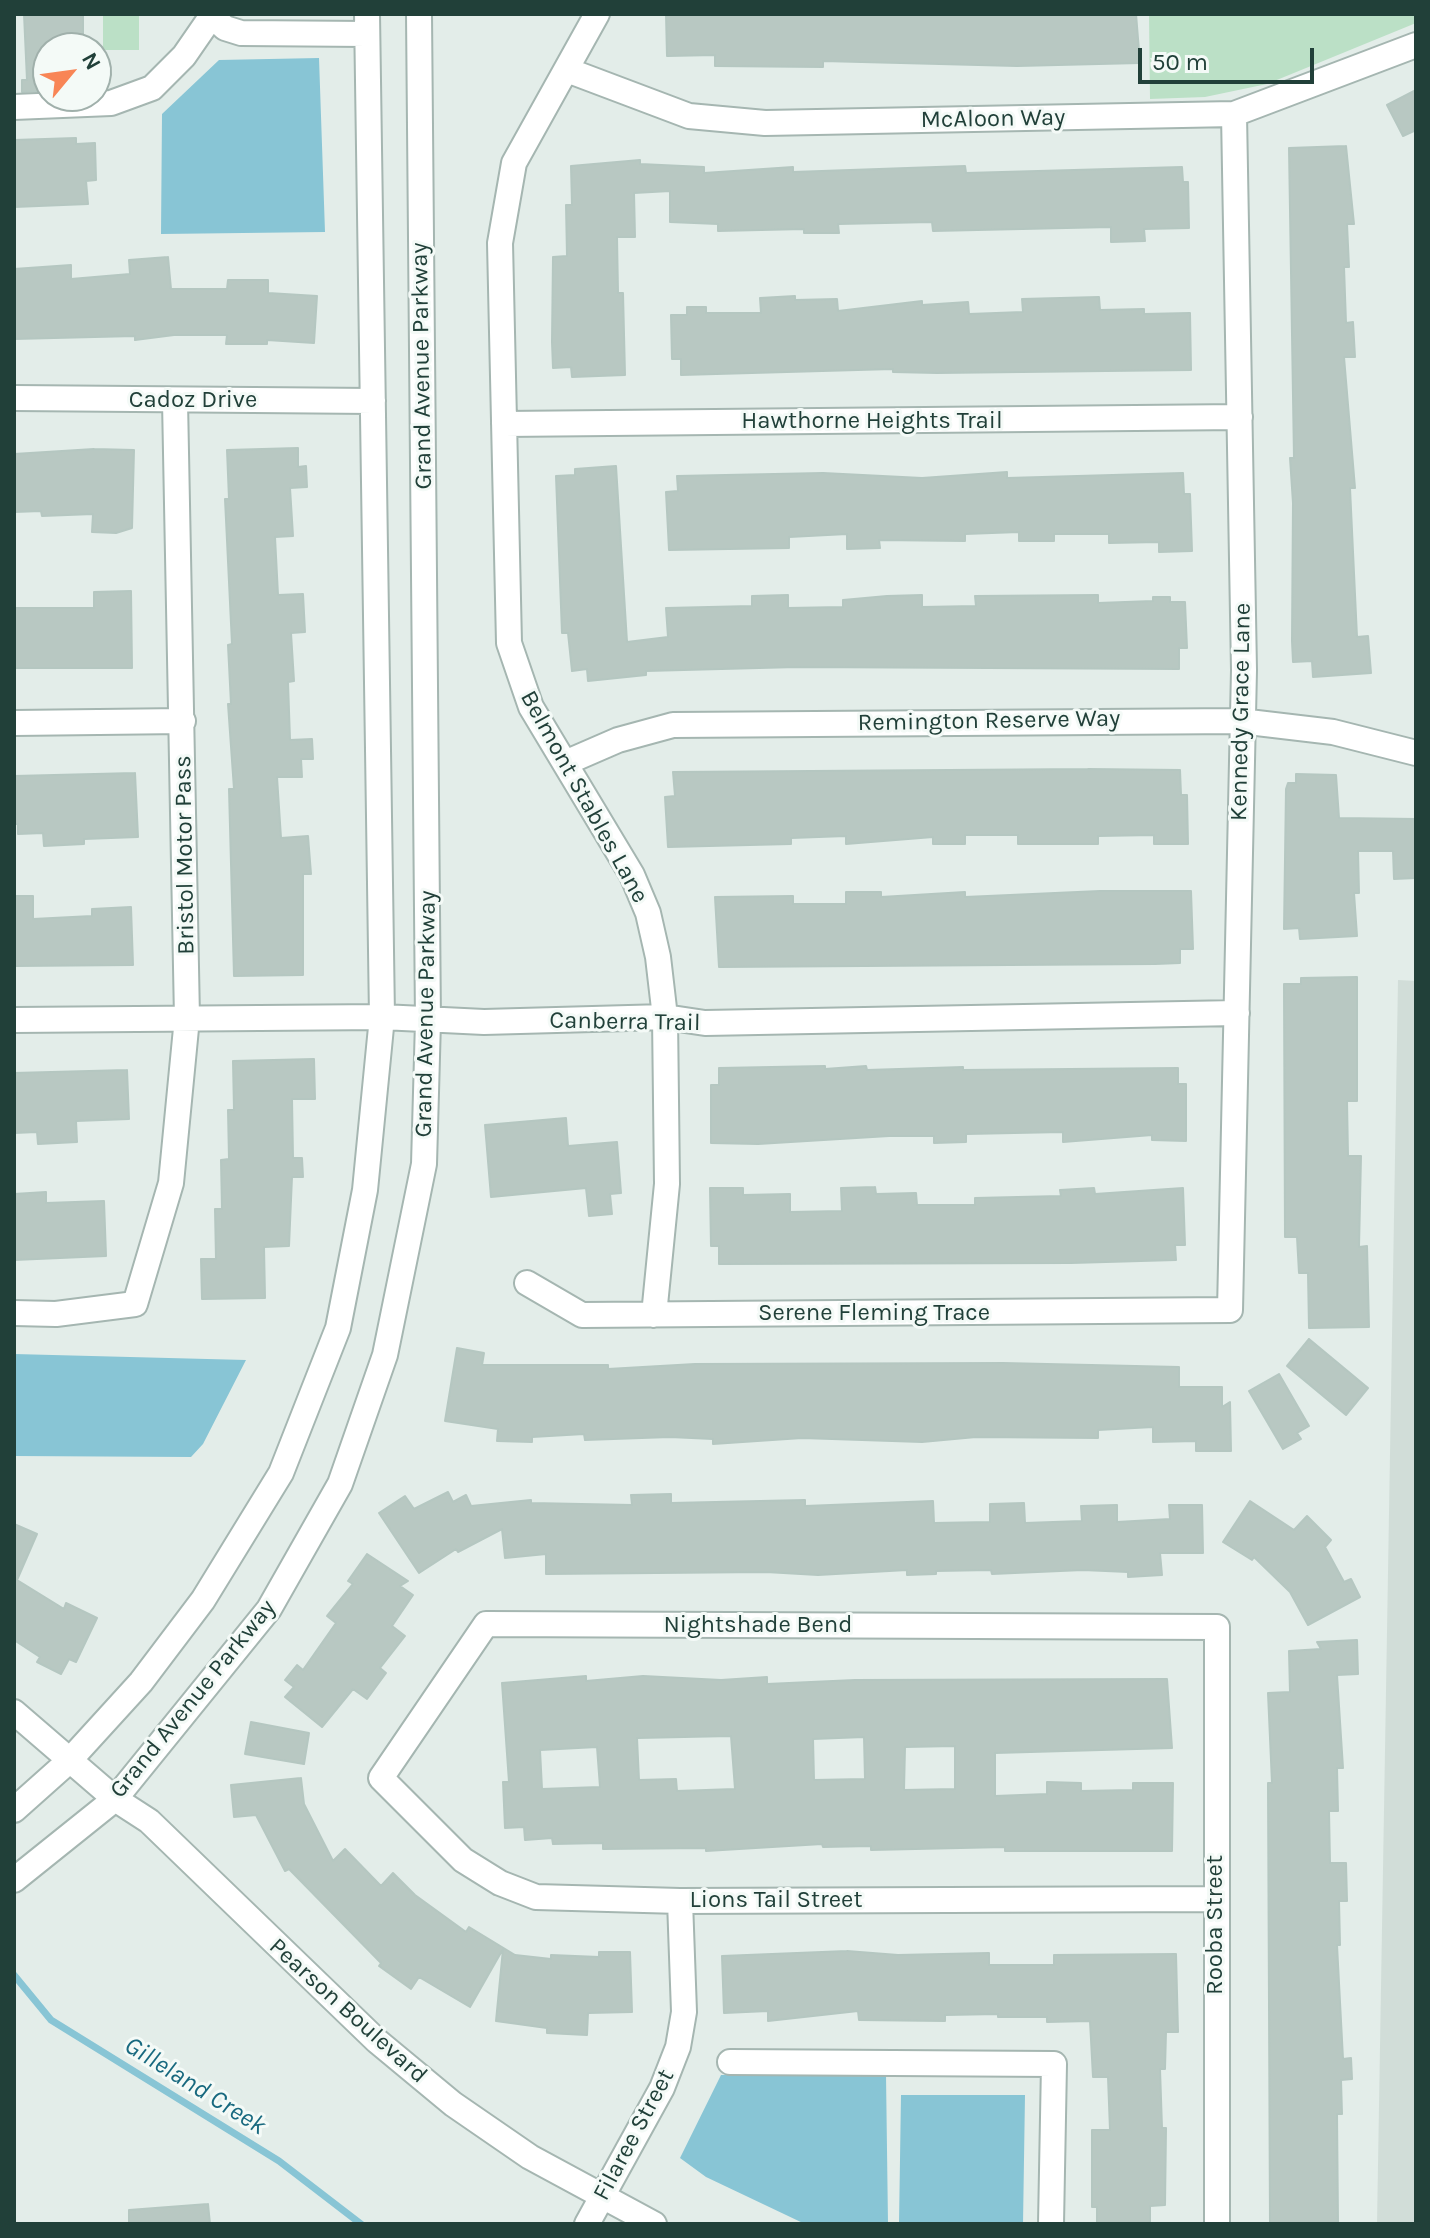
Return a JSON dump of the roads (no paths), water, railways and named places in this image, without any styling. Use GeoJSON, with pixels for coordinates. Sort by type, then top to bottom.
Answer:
{"type":"FeatureCollection","features":[{"type":"Feature","properties":{"kind":"street","name":"Grand Avenue Parkway"},"geometry":{"type":"LineString","coordinates":[[14,1880],[115,1799],[269,1609],[340,1484],[385,1355],[424,1164],[428,1021],[419,14]]}},
{"type":"Feature","properties":{"kind":"street","name":"Belmont Stables Lane"},"geometry":{"type":"LineString","coordinates":[[597,14],[514,163],[500,243],[509,643],[531,707],[632,875],[648,913],[665,1017],[667,1184],[654,1315]]}},
{"type":"Feature","properties":{"kind":"street"},"geometry":{"type":"LineString","coordinates":[[14,107],[111,103],[152,88],[184,56],[213,16],[225,28],[241,33],[367,24]]}},
{"type":"Feature","properties":{"kind":"street","name":"Grand Avenue Parkway"},"geometry":{"type":"LineString","coordinates":[[14,1810],[69,1761],[141,1682],[203,1600],[281,1473],[338,1328],[365,1190],[382,1017],[367,24]]}},
{"type":"Feature","properties":{"kind":"street","name":"McAloon Way"},"geometry":{"type":"LineString","coordinates":[[567,70],[689,116],[765,123],[1234,114],[1416,45]]}},
{"type":"Feature","properties":{"kind":"street","name":"Kennedy Grace Lane"},"geometry":{"type":"LineString","coordinates":[[1230,1310],[1240,721],[1244,670],[1234,114]]}},
{"type":"Feature","properties":{"kind":"street","name":"Cadoz Drive"},"geometry":{"type":"LineString","coordinates":[[14,398],[373,401]]}},
{"type":"Feature","properties":{"kind":"street","name":"Bristol Motor Pass"},"geometry":{"type":"LineString","coordinates":[[14,1313],[56,1314],[135,1304],[171,1183],[187,1018],[175,401]]}},
{"type":"Feature","properties":{"kind":"street","name":"Hawthorne Heights Trail"},"geometry":{"type":"LineString","coordinates":[[504,424],[1240,417]]}},
{"type":"Feature","properties":{"kind":"street"},"geometry":{"type":"LineString","coordinates":[[14,723],[183,721]]}},
{"type":"Feature","properties":{"kind":"street","name":"Remington Reserve Way"},"geometry":{"type":"LineString","coordinates":[[565,763],[618,740],[673,725],[1240,721],[1333,732],[1416,753]]}},
{"type":"Feature","properties":{"kind":"street","name":"Canberra Trail"},"geometry":{"type":"LineString","coordinates":[[14,1020],[382,1017],[428,1021],[665,1017],[705,1023],[1237,1013]]}},
{"type":"Feature","properties":{"kind":"street","name":"Serene Fleming Trace"},"geometry":{"type":"LineString","coordinates":[[527,1283],[582,1315],[1230,1310]]}},
{"type":"Feature","properties":{"kind":"street","name":"Nightshade Bend"},"geometry":{"type":"LineString","coordinates":[[381,1778],[486,1624],[1217,1627]]}},
{"type":"Feature","properties":{"kind":"street","name":"Rooba Street"},"geometry":{"type":"LineString","coordinates":[[1217,1627],[1217,2224]]}},
{"type":"Feature","properties":{"kind":"street","name":"Pearson Boulevard"},"geometry":{"type":"LineString","coordinates":[[14,1712],[115,1799],[149,1821],[356,2022],[453,2104],[530,2157],[654,2224]]}},
{"type":"Feature","properties":{"kind":"street","name":"Lions Tail Street"},"geometry":{"type":"LineString","coordinates":[[381,1778],[463,1860],[500,1883],[536,1897],[680,1901],[1215,1899]]}},
{"type":"Feature","properties":{"kind":"street","name":"Filaree Street"},"geometry":{"type":"LineString","coordinates":[[587,2224],[662,2088],[678,2047],[684,2012],[680,1901]]}},
{"type":"Feature","properties":{"kind":"street"},"geometry":{"type":"LineString","coordinates":[[730,2062],[1054,2064],[1051,2224]]}},
{"type":"Feature","properties":{"kind":"water"},"geometry":{"type":"Polygon","coordinates":[[[319,58],[325,232],[161,234],[162,114],[219,60],[319,58]]]}},
{"type":"Feature","properties":{"kind":"water"},"geometry":{"type":"Polygon","coordinates":[[[14,1354],[246,1360],[203,1444],[191,1457],[14,1456],[14,1354]]]}},
{"type":"Feature","properties":{"kind":"water"},"geometry":{"type":"Polygon","coordinates":[[[721,2075],[886,2075],[888,2224],[805,2224],[706,2177],[680,2158],[721,2075]]]}},
{"type":"Feature","properties":{"kind":"water"},"geometry":{"type":"Polygon","coordinates":[[[901,2095],[1025,2095],[1023,2224],[899,2224],[901,2095]]]}},
{"type":"Feature","properties":{"kind":"waterway","name":"Gilleland Creek"},"geometry":{"type":"LineString","coordinates":[[14,1975],[51,2020],[279,2161],[361,2224]]}}]}
